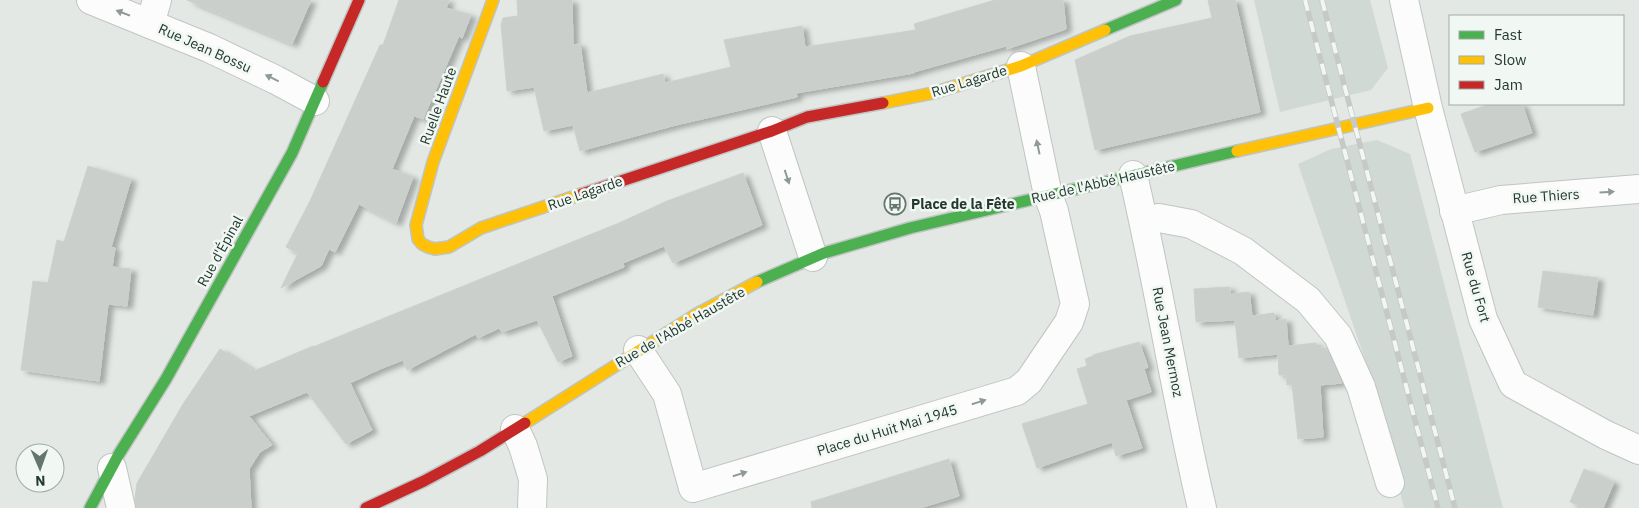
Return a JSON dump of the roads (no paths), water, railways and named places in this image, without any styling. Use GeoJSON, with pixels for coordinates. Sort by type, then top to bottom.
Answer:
{"type":"FeatureCollection","features":[{"type":"Feature","properties":{"kind":"street","name":"Rue Jean Bossu"},"geometry":{"type":"LineString","coordinates":[[91,0],[154,12],[217,52],[315,101]]}},
{"type":"Feature","properties":{"kind":"street","name":"Rue d'Épinal"},"geometry":{"type":"LineString","coordinates":[[90,508],[166,379],[292,153],[359,0]]}},
{"type":"Feature","properties":{"kind":"street","name":"Ruelle Haute"},"geometry":{"type":"LineString","coordinates":[[416,225],[433,162],[493,0]]}},
{"type":"Feature","properties":{"kind":"street","name":"Rue Lagarde"},"geometry":{"type":"LineString","coordinates":[[416,225],[416,234],[422,246],[436,250],[455,245],[481,228],[772,131],[807,117],[933,93],[1021,66],[1176,0]]}},
{"type":"Feature","properties":{"kind":"street","name":"Rue du Fort"},"geometry":{"type":"LineString","coordinates":[[1413,3],[1428,108],[1454,211],[1484,319],[1513,384],[1606,435],[1639,450]]}},
{"type":"Feature","properties":{"kind":"street","name":"Rue Lagarde"},"geometry":{"type":"LineString","coordinates":[[1021,66],[1048,195]]}},
{"type":"Feature","properties":{"kind":"street","name":"Rue de l'Abbé Haustête"},"geometry":{"type":"LineString","coordinates":[[366,508],[396,496],[451,468],[638,350],[728,296],[813,258],[902,230],[1262,144],[1428,108]]}},
{"type":"Feature","properties":{"kind":"street"},"geometry":{"type":"LineString","coordinates":[[772,131],[813,258]]}},
{"type":"Feature","properties":{"kind":"street","name":"Rue Jean Mermoz"},"geometry":{"type":"LineString","coordinates":[[1134,175],[1188,450],[1202,508]]}},
{"type":"Feature","properties":{"kind":"street","name":"Rue Thiers"},"geometry":{"type":"LineString","coordinates":[[1454,211],[1501,200],[1639,189]]}},
{"type":"Feature","properties":{"kind":"street","name":"Place du Huit Mai 1945"},"geometry":{"type":"LineString","coordinates":[[638,350],[667,394],[693,488],[1017,391],[1029,381],[1069,322],[1075,304],[1054,211],[1048,195]]}},
{"type":"Feature","properties":{"kind":"street"},"geometry":{"type":"LineString","coordinates":[[1144,221],[1160,218],[1191,224],[1243,251],[1308,300],[1338,336],[1361,387],[1390,483]]}},
{"type":"Feature","properties":{"kind":"street"},"geometry":{"type":"LineString","coordinates":[[515,429],[523,446],[533,479],[532,508]]}},
{"type":"Feature","properties":{"kind":"street"},"geometry":{"type":"LineString","coordinates":[[112,468],[121,508]]}},
{"type":"Feature","properties":{"kind":"railway"},"geometry":{"type":"LineString","coordinates":[[1305,0],[1438,508]]}},
{"type":"Feature","properties":{"kind":"railway"},"geometry":{"type":"LineString","coordinates":[[1322,0],[1455,508]]}},
{"type":"Feature","properties":{"kind":"place","name":"Place de la Fête"},"geometry":{"type":"Point","coordinates":[895,204]}}]}
